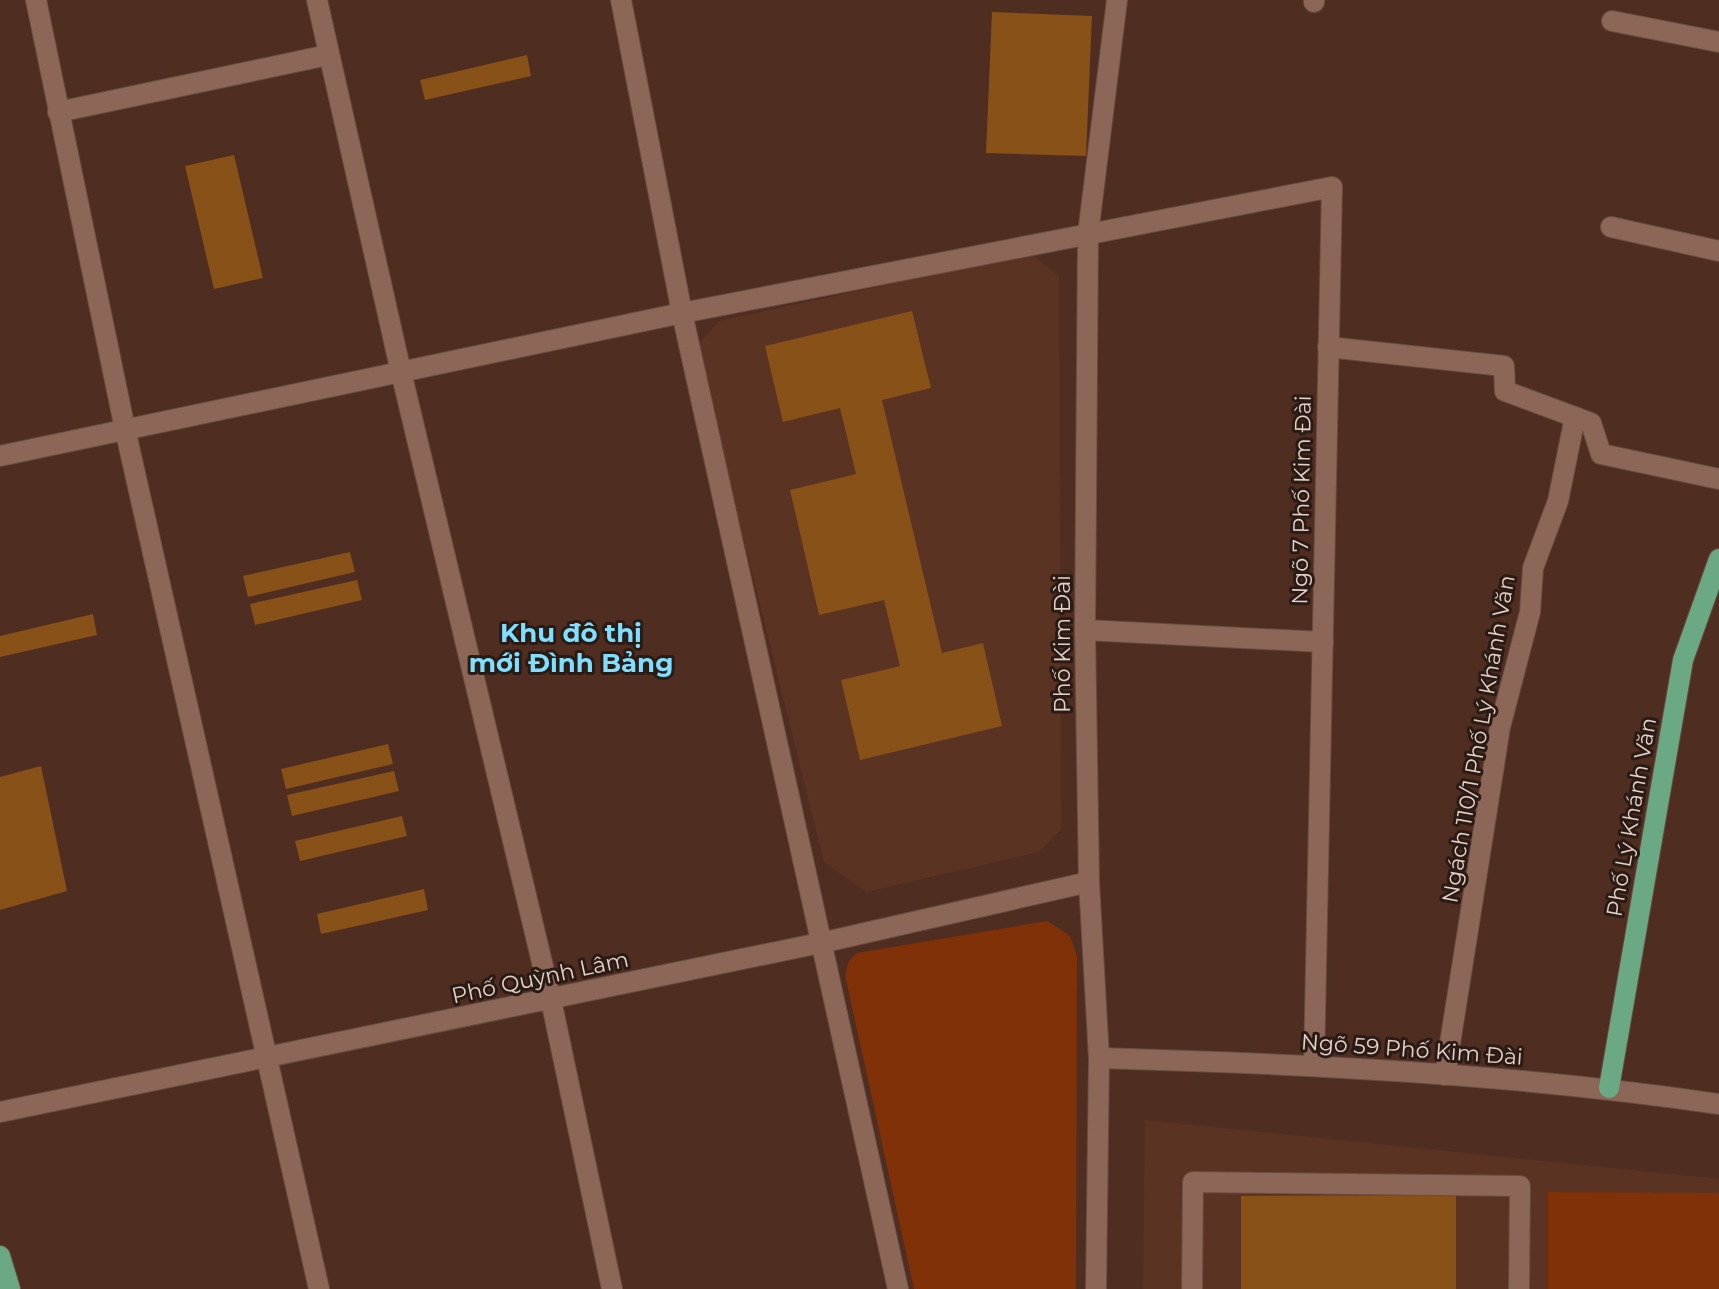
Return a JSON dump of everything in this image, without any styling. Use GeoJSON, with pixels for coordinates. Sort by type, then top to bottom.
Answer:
{"type":"FeatureCollection","features":[{"type":"Feature","properties":{"kind":"main road","name":"Phố Lý Khánh Văn"},"geometry":{"type":"LineString","coordinates":[[1609,1088],[1683,660],[1719,559]]}},
{"type":"Feature","properties":{"kind":"main road"},"geometry":{"type":"LineString","coordinates":[[0,1256],[10,1289]]}},
{"type":"Feature","properties":{"kind":"street"},"geometry":{"type":"LineString","coordinates":[[36,0],[125,429],[264,1059],[319,1289]]}},
{"type":"Feature","properties":{"kind":"street"},"geometry":{"type":"LineString","coordinates":[[317,0],[401,372],[551,1000],[612,1289]]}},
{"type":"Feature","properties":{"kind":"street"},"geometry":{"type":"LineString","coordinates":[[621,0],[682,313],[825,942],[898,1289]]}},
{"type":"Feature","properties":{"kind":"street","name":"Phố Kim Đài"},"geometry":{"type":"LineString","coordinates":[[1096,1289],[1099,1058],[1089,882],[1085,630],[1088,234],[1117,0]]}},
{"type":"Feature","properties":{"kind":"street"},"geometry":{"type":"LineString","coordinates":[[1612,21],[1719,42]]}},
{"type":"Feature","properties":{"kind":"street"},"geometry":{"type":"LineString","coordinates":[[58,112],[328,55]]}},
{"type":"Feature","properties":{"kind":"street","name":"Ngõ 7 Phố Kim Đài"},"geometry":{"type":"LineString","coordinates":[[1088,234],[1332,187],[1314,1064]]}},
{"type":"Feature","properties":{"kind":"street"},"geometry":{"type":"LineString","coordinates":[[1611,227],[1719,251]]}},
{"type":"Feature","properties":{"kind":"street"},"geometry":{"type":"LineString","coordinates":[[0,456],[682,313],[1088,234]]}},
{"type":"Feature","properties":{"kind":"street"},"geometry":{"type":"LineString","coordinates":[[1328,347],[1504,366],[1505,391],[1591,423],[1601,454],[1719,479]]}},
{"type":"Feature","properties":{"kind":"street","name":"Ngách 110/1 Phố Lý Khánh Văn"},"geometry":{"type":"LineString","coordinates":[[1445,1075],[1500,727],[1530,612],[1533,568],[1558,501],[1575,417]]}},
{"type":"Feature","properties":{"kind":"street"},"geometry":{"type":"LineString","coordinates":[[1085,630],[1323,642]]}},
{"type":"Feature","properties":{"kind":"street","name":"Phố Quỳnh Lâm"},"geometry":{"type":"LineString","coordinates":[[0,1112],[551,1000],[1089,882]]}},
{"type":"Feature","properties":{"kind":"street","name":"Ngõ 59 Phố Kim Đài"},"geometry":{"type":"LineString","coordinates":[[1099,1058],[1314,1064],[1609,1088],[1719,1104]]}},
{"type":"Feature","properties":{"kind":"street"},"geometry":{"type":"LineString","coordinates":[[1192,1289],[1193,1182],[1520,1186],[1519,1289]]}},
{"type":"Feature","properties":{"kind":"shaded area"},"geometry":{"type":"Polygon","coordinates":[[[1031,254],[1059,276],[1061,829],[1039,852],[866,892],[824,862],[696,347],[719,321],[1031,254]]]}},
{"type":"Feature","properties":{"kind":"shaded area"},"geometry":{"type":"Polygon","coordinates":[[[1047,921],[1070,936],[1077,956],[1076,1289],[914,1289],[845,975],[849,961],[857,953],[1047,921]]]}},
{"type":"Feature","properties":{"kind":"shaded area"},"geometry":{"type":"Polygon","coordinates":[[[1145,1120],[1719,1179],[1719,1289],[1143,1289],[1145,1120]]]}},
{"type":"Feature","properties":{"kind":"shaded area"},"geometry":{"type":"Polygon","coordinates":[[[1548,1192],[1719,1193],[1719,1289],[1548,1289],[1548,1192]]]}},
{"type":"Feature","properties":{"kind":"building"},"geometry":{"type":"Polygon","coordinates":[[[992,12],[1092,16],[1086,156],[986,153],[992,12]]]}},
{"type":"Feature","properties":{"kind":"building"},"geometry":{"type":"Polygon","coordinates":[[[527,55],[531,76],[425,100],[420,80],[527,55]]]}},
{"type":"Feature","properties":{"kind":"building"},"geometry":{"type":"Polygon","coordinates":[[[234,155],[263,278],[214,289],[185,166],[234,155]]]}},
{"type":"Feature","properties":{"kind":"building"},"geometry":{"type":"Polygon","coordinates":[[[912,311],[931,388],[882,400],[942,653],[983,643],[1002,726],[860,760],[841,680],[900,666],[884,600],[819,615],[790,490],[856,474],[840,408],[783,422],[765,346],[912,311]]]}},
{"type":"Feature","properties":{"kind":"building"},"geometry":{"type":"Polygon","coordinates":[[[350,552],[355,572],[248,597],[243,576],[350,552]]]}},
{"type":"Feature","properties":{"kind":"building"},"geometry":{"type":"Polygon","coordinates":[[[357,580],[362,600],[255,625],[250,604],[357,580]]]}},
{"type":"Feature","properties":{"kind":"building"},"geometry":{"type":"Polygon","coordinates":[[[93,614],[97,635],[0,657],[0,636],[93,614]]]}},
{"type":"Feature","properties":{"kind":"building"},"geometry":{"type":"Polygon","coordinates":[[[388,744],[393,764],[286,789],[281,769],[388,744]]]}},
{"type":"Feature","properties":{"kind":"building"},"geometry":{"type":"Polygon","coordinates":[[[41,766],[67,891],[0,910],[0,777],[41,766]]]}},
{"type":"Feature","properties":{"kind":"building"},"geometry":{"type":"Polygon","coordinates":[[[394,771],[399,791],[292,816],[287,795],[394,771]]]}},
{"type":"Feature","properties":{"kind":"building"},"geometry":{"type":"Polygon","coordinates":[[[402,816],[407,836],[300,861],[295,841],[402,816]]]}},
{"type":"Feature","properties":{"kind":"building"},"geometry":{"type":"Polygon","coordinates":[[[424,889],[428,910],[321,934],[317,914],[424,889]]]}},
{"type":"Feature","properties":{"kind":"building"},"geometry":{"type":"Polygon","coordinates":[[[1456,1195],[1456,1289],[1241,1289],[1241,1196],[1456,1195]]]}},
{"type":"Feature","properties":{"kind":"district","name":"Khu đô thị mới Đình Bảng"},"geometry":{"type":"Point","coordinates":[571,648]}}]}
